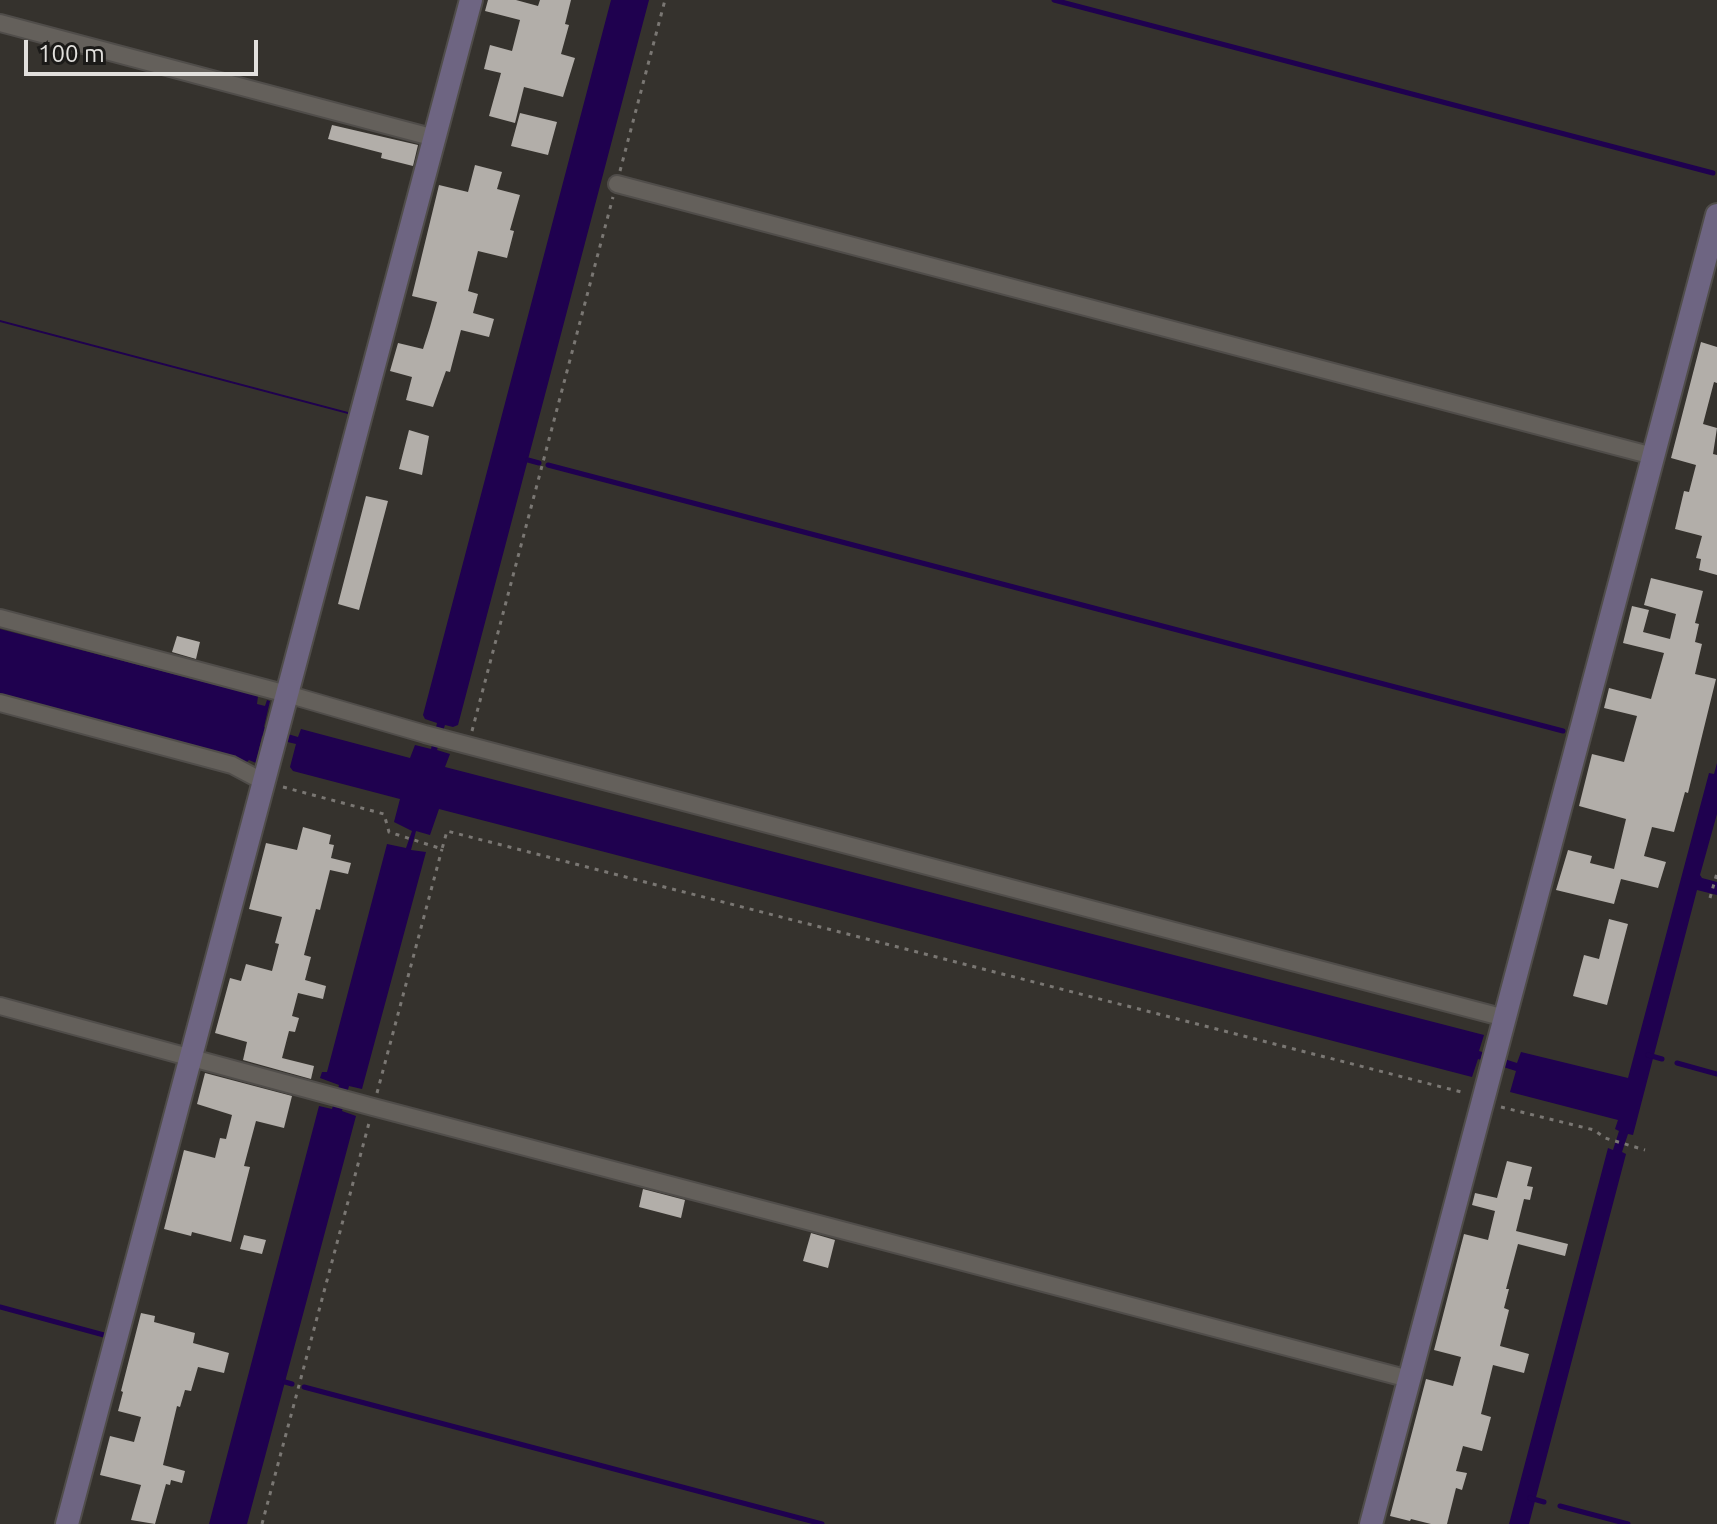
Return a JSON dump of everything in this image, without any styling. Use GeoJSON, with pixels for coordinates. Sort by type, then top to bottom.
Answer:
{"type":"FeatureCollection","features":[{"type":"Feature","properties":{"kind":"street"},"geometry":{"type":"LineString","coordinates":[[67,1524],[471,0]]}},
{"type":"Feature","properties":{"kind":"street"},"geometry":{"type":"LineString","coordinates":[[0,23],[435,138]]}},
{"type":"Feature","properties":{"kind":"street"},"geometry":{"type":"LineString","coordinates":[[617,184],[1653,456]]}},
{"type":"Feature","properties":{"kind":"street"},"geometry":{"type":"LineString","coordinates":[[1371,1524],[1717,215]]}},
{"type":"Feature","properties":{"kind":"street"},"geometry":{"type":"LineString","coordinates":[[0,618],[425,734],[1505,1018]]}},
{"type":"Feature","properties":{"kind":"street"},"geometry":{"type":"LineString","coordinates":[[0,703],[232,765],[264,782]]}},
{"type":"Feature","properties":{"kind":"street"},"geometry":{"type":"LineString","coordinates":[[0,1006],[1409,1379]]}},
{"type":"Feature","properties":{"kind":"path"},"geometry":{"type":"LineString","coordinates":[[468,745],[665,0]]}},
{"type":"Feature","properties":{"kind":"path"},"geometry":{"type":"LineString","coordinates":[[264,782],[384,814],[389,832],[442,849]]}},
{"type":"Feature","properties":{"kind":"path"},"geometry":{"type":"LineString","coordinates":[[262,1524],[447,831],[1484,1098],[1494,1106],[1594,1130],[1645,1150]]}},
{"type":"Feature","properties":{"kind":"path"},"geometry":{"type":"LineString","coordinates":[[1710,898],[1716,875]]}},
{"type":"Feature","properties":{"kind":"shaded area"},"geometry":{"type":"Polygon","coordinates":[[[611,0],[649,0],[458,725],[445,725],[437,750],[450,754],[445,767],[1484,1035],[1479,1051],[1517,1063],[1521,1052],[1628,1078],[1709,773],[1714,774],[1717,763],[1717,814],[1700,875],[1717,882],[1717,895],[1697,890],[1633,1135],[1628,1134],[1622,1152],[1626,1154],[1529,1524],[1509,1524],[1608,1148],[1613,1150],[1619,1131],[1615,1129],[1618,1120],[1510,1092],[1516,1071],[1478,1059],[1472,1077],[439,809],[430,835],[416,831],[411,850],[426,852],[362,1089],[349,1086],[342,1111],[356,1116],[247,1524],[209,1524],[319,1106],[332,1109],[339,1085],[320,1078],[322,1072],[327,1072],[387,844],[406,848],[412,831],[394,822],[400,799],[293,771],[290,767],[296,744],[262,736],[256,763],[249,760],[245,764],[0,698],[0,629],[258,696],[257,704],[265,706],[267,700],[270,701],[264,727],[298,737],[301,729],[410,758],[415,745],[431,749],[437,723],[425,719],[423,715],[611,0]]]}},
{"type":"Feature","properties":{"kind":"shaded area"},"geometry":{"type":"Polygon","coordinates":[[[0,322],[348,412],[348,414],[0,322]]]}},
{"type":"Feature","properties":{"kind":"building"},"geometry":{"type":"Polygon","coordinates":[[[488,0],[516,0],[538,6],[540,0],[571,0],[565,24],[569,25],[561,54],[575,58],[563,97],[524,87],[515,123],[489,116],[501,73],[484,69],[490,45],[512,51],[520,20],[485,11],[488,0]]]}},
{"type":"Feature","properties":{"kind":"building"},"geometry":{"type":"Polygon","coordinates":[[[520,113],[557,122],[548,155],[511,146],[520,113]]]}},
{"type":"Feature","properties":{"kind":"building"},"geometry":{"type":"Polygon","coordinates":[[[332,125],[418,145],[413,166],[381,158],[382,153],[328,139],[332,125]]]}},
{"type":"Feature","properties":{"kind":"building"},"geometry":{"type":"Polygon","coordinates":[[[475,165],[502,172],[497,189],[520,195],[510,230],[514,231],[507,258],[478,251],[468,291],[478,294],[473,313],[494,319],[489,337],[461,330],[450,372],[446,371],[433,407],[406,400],[412,377],[390,371],[398,343],[423,349],[437,302],[412,296],[439,185],[468,192],[475,165]]]}},
{"type":"Feature","properties":{"kind":"building"},"geometry":{"type":"Polygon","coordinates":[[[1701,342],[1717,347],[1717,383],[1714,382],[1703,424],[1717,428],[1713,454],[1717,455],[1717,575],[1699,570],[1701,559],[1696,558],[1702,536],[1675,529],[1684,491],[1689,492],[1696,465],[1671,458],[1701,342]]]}},
{"type":"Feature","properties":{"kind":"building"},"geometry":{"type":"Polygon","coordinates":[[[409,430],[429,436],[422,475],[399,469],[409,430]]]}},
{"type":"Feature","properties":{"kind":"building"},"geometry":{"type":"Polygon","coordinates":[[[366,496],[388,501],[359,610],[338,604],[366,496]]]}},
{"type":"Feature","properties":{"kind":"building"},"geometry":{"type":"Polygon","coordinates":[[[1651,578],[1703,591],[1695,623],[1699,624],[1695,642],[1702,644],[1695,674],[1716,679],[1688,793],[1685,792],[1674,832],[1652,827],[1644,856],[1666,862],[1658,888],[1621,879],[1614,904],[1556,890],[1568,850],[1592,856],[1590,863],[1614,869],[1626,819],[1579,806],[1592,754],[1624,762],[1637,716],[1604,708],[1609,688],[1651,699],[1664,653],[1623,643],[1632,606],[1649,610],[1643,632],[1670,639],[1676,614],[1644,605],[1651,578]]]}},
{"type":"Feature","properties":{"kind":"building"},"geometry":{"type":"Polygon","coordinates":[[[177,636],[200,642],[196,659],[172,652],[177,636]]]}},
{"type":"Feature","properties":{"kind":"building"},"geometry":{"type":"Polygon","coordinates":[[[303,827],[331,835],[329,844],[334,845],[331,858],[351,863],[348,874],[330,870],[304,955],[311,957],[305,980],[326,986],[323,999],[298,993],[292,1016],[299,1018],[295,1032],[289,1031],[282,1058],[314,1066],[311,1079],[243,1060],[247,1042],[215,1033],[230,978],[241,981],[246,964],[272,971],[282,917],[249,909],[266,843],[297,850],[303,827]]]}},
{"type":"Feature","properties":{"kind":"building"},"geometry":{"type":"Polygon","coordinates":[[[1609,919],[1628,924],[1607,1005],[1573,996],[1584,955],[1599,959],[1609,919]]]}},
{"type":"Feature","properties":{"kind":"building"},"geometry":{"type":"Polygon","coordinates":[[[205,1073],[292,1096],[284,1128],[256,1121],[244,1166],[250,1167],[231,1242],[164,1229],[184,1150],[215,1158],[220,1138],[226,1139],[232,1115],[197,1104],[205,1073]]]}},
{"type":"Feature","properties":{"kind":"building"},"geometry":{"type":"Polygon","coordinates":[[[1507,1161],[1532,1167],[1527,1186],[1533,1187],[1530,1200],[1524,1199],[1516,1231],[1568,1244],[1565,1256],[1518,1244],[1506,1289],[1509,1289],[1504,1308],[1509,1310],[1500,1346],[1529,1354],[1524,1373],[1493,1365],[1481,1414],[1491,1417],[1482,1451],[1463,1446],[1456,1471],[1467,1473],[1462,1490],[1456,1488],[1447,1524],[1390,1516],[1426,1379],[1453,1386],[1461,1357],[1434,1350],[1464,1234],[1488,1240],[1495,1211],[1472,1205],[1475,1193],[1497,1198],[1507,1161]]]}},
{"type":"Feature","properties":{"kind":"building"},"geometry":{"type":"Polygon","coordinates":[[[643,1189],[685,1200],[681,1218],[639,1207],[643,1189]]]}},
{"type":"Feature","properties":{"kind":"building"},"geometry":{"type":"Polygon","coordinates":[[[811,1233],[835,1240],[828,1268],[803,1261],[811,1233]]]}},
{"type":"Feature","properties":{"kind":"building"},"geometry":{"type":"Polygon","coordinates":[[[244,1235],[266,1240],[262,1254],[240,1249],[244,1235]]]}},
{"type":"Feature","properties":{"kind":"building"},"geometry":{"type":"Polygon","coordinates":[[[141,1313],[155,1316],[154,1322],[195,1333],[193,1343],[229,1353],[224,1373],[198,1367],[191,1391],[185,1390],[180,1407],[177,1406],[163,1465],[185,1471],[182,1483],[171,1480],[170,1485],[166,1484],[155,1524],[131,1520],[141,1485],[100,1475],[110,1436],[134,1442],[141,1417],[118,1411],[141,1313]]]}},
{"type":"Feature","properties":{"kind":"waterway"},"geometry":{"type":"LineString","coordinates":[[1054,0],[1713,173]]}},
{"type":"Feature","properties":{"kind":"waterway"},"geometry":{"type":"LineString","coordinates":[[528,460],[539,463]]}},
{"type":"Feature","properties":{"kind":"waterway"},"geometry":{"type":"LineString","coordinates":[[548,465],[1563,731]]}},
{"type":"Feature","properties":{"kind":"waterway"},"geometry":{"type":"LineString","coordinates":[[1648,1055],[1662,1059]]}},
{"type":"Feature","properties":{"kind":"waterway"},"geometry":{"type":"LineString","coordinates":[[1677,1063],[1717,1074]]}},
{"type":"Feature","properties":{"kind":"waterway"},"geometry":{"type":"LineString","coordinates":[[0,1307],[104,1335]]}},
{"type":"Feature","properties":{"kind":"waterway"},"geometry":{"type":"LineString","coordinates":[[285,1382],[292,1384]]}},
{"type":"Feature","properties":{"kind":"waterway"},"geometry":{"type":"LineString","coordinates":[[304,1387],[822,1524]]}},
{"type":"Feature","properties":{"kind":"waterway"},"geometry":{"type":"LineString","coordinates":[[1530,1498],[1544,1502]]}},
{"type":"Feature","properties":{"kind":"waterway"},"geometry":{"type":"LineString","coordinates":[[1560,1506],[1628,1524]]}}]}
